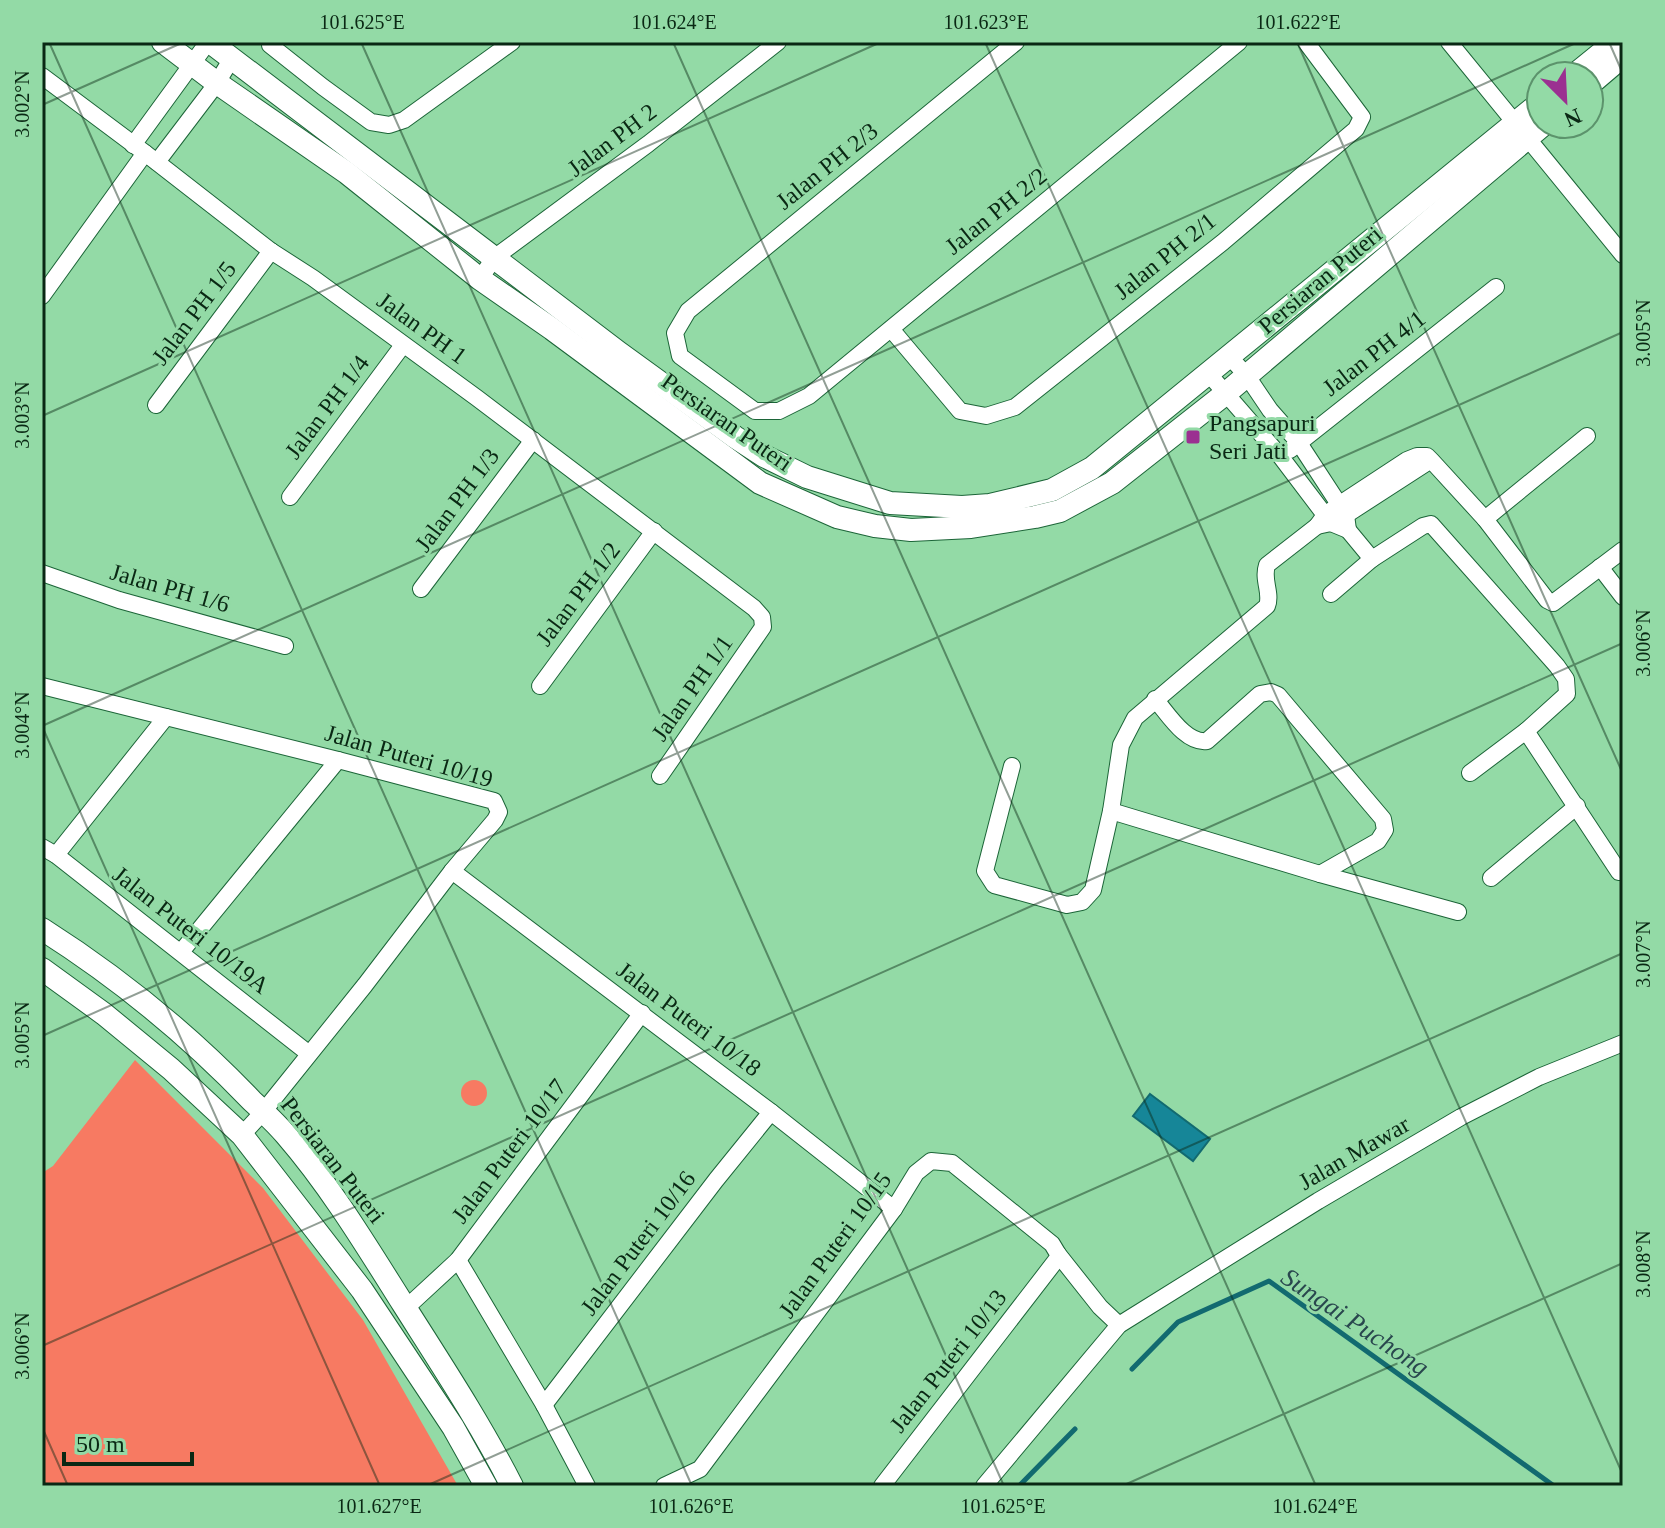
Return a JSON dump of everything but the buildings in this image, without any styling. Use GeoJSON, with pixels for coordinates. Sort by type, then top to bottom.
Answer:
{"type":"FeatureCollection","features":[{"type":"Feature","properties":{"kind":"main road","name":"Persiaran Puteri"},"geometry":{"type":"LineString","coordinates":[[163,42],[347,173],[480,279],[760,483],[837,517],[911,530],[971,527],[1035,517],[1060,511],[1112,483],[1247,376],[1525,132]]}},
{"type":"Feature","properties":{"kind":"main road","name":"Persiaran Puteri"},"geometry":{"type":"LineString","coordinates":[[209,42],[735,437],[764,456],[807,477],[890,503],[962,507],[990,505],[1052,490],[1092,468],[1229,356],[1525,131]]}},
{"type":"Feature","properties":{"kind":"main road"},"geometry":{"type":"LineString","coordinates":[[1593,60],[1615,42]]}},
{"type":"Feature","properties":{"kind":"main road"},"geometry":{"type":"LineString","coordinates":[[1605,71],[1623,56]]}},
{"type":"Feature","properties":{"kind":"main road","name":"Persiaran Puteri"},"geometry":{"type":"LineString","coordinates":[[42,929],[115,978],[180,1031],[286,1134],[329,1191],[406,1308],[466,1403],[512,1486]]}},
{"type":"Feature","properties":{"kind":"main road"},"geometry":{"type":"LineString","coordinates":[[42,969],[104,1014],[171,1069],[242,1135],[362,1290],[426,1384],[486,1486]]}},
{"type":"Feature","properties":{"kind":"street"},"geometry":{"type":"LineString","coordinates":[[42,296],[145,153],[209,42]]}},
{"type":"Feature","properties":{"kind":"street"},"geometry":{"type":"LineString","coordinates":[[270,42],[371,122],[389,125],[404,120],[512,42]]}},
{"type":"Feature","properties":{"kind":"street","name":"Jalan PH 2"},"geometry":{"type":"LineString","coordinates":[[480,279],[494,258],[648,144],[778,42]]}},
{"type":"Feature","properties":{"kind":"street","name":"Jalan PH 2/3"},"geometry":{"type":"LineString","coordinates":[[779,411],[755,411],[680,356],[675,333],[688,311],[1016,42]]}},
{"type":"Feature","properties":{"kind":"street","name":"Jalan PH 2/2"},"geometry":{"type":"LineString","coordinates":[[779,411],[809,396],[1239,42]]}},
{"type":"Feature","properties":{"kind":"street","name":"Jalan PH 2/1"},"geometry":{"type":"LineString","coordinates":[[891,329],[960,411],[986,416],[1015,407],[1223,242],[1356,129],[1362,117],[1306,42]]}},
{"type":"Feature","properties":{"kind":"street"},"geometry":{"type":"LineString","coordinates":[[1449,42],[1525,126]]}},
{"type":"Feature","properties":{"kind":"street"},"geometry":{"type":"LineString","coordinates":[[145,153],[217,83],[232,58]]}},
{"type":"Feature","properties":{"kind":"street","name":"Jalan PH 1"},"geometry":{"type":"LineString","coordinates":[[42,76],[271,251],[654,531],[754,608],[762,617],[763,627]]}},
{"type":"Feature","properties":{"kind":"street"},"geometry":{"type":"LineString","coordinates":[[1536,140],[1623,255]]}},
{"type":"Feature","properties":{"kind":"street","name":"Jalan PH 1/5"},"geometry":{"type":"LineString","coordinates":[[156,405],[271,251]]}},
{"type":"Feature","properties":{"kind":"street","name":"Jalan PH 4/1"},"geometry":{"type":"LineString","coordinates":[[1281,457],[1496,287]]}},
{"type":"Feature","properties":{"kind":"street","name":"Jalan PH 1/4"},"geometry":{"type":"LineString","coordinates":[[290,497],[403,345]]}},
{"type":"Feature","properties":{"kind":"street"},"geometry":{"type":"LineString","coordinates":[[1229,356],[1299,443],[1372,559]]}},
{"type":"Feature","properties":{"kind":"street"},"geometry":{"type":"LineString","coordinates":[[1208,373],[1281,457],[1324,521]]}},
{"type":"Feature","properties":{"kind":"street"},"geometry":{"type":"LineString","coordinates":[[1485,519],[1587,436]]}},
{"type":"Feature","properties":{"kind":"street","name":"Jalan PH 1/3"},"geometry":{"type":"LineString","coordinates":[[421,589],[533,440]]}},
{"type":"Feature","properties":{"kind":"street"},"geometry":{"type":"LineString","coordinates":[[1012,766],[985,871],[994,885],[1067,905],[1082,902],[1093,890],[1111,811],[1121,745],[1135,718],[1267,606],[1269,600],[1264,574],[1267,565],[1324,521],[1345,516],[1407,460],[1417,456],[1427,456],[1431,460],[1485,519],[1547,600],[1553,603],[1623,550]]}},
{"type":"Feature","properties":{"kind":"street"},"geometry":{"type":"LineString","coordinates":[[1324,521],[1345,516]]}},
{"type":"Feature","properties":{"kind":"street"},"geometry":{"type":"LineString","coordinates":[[1331,594],[1372,559],[1431,524],[1557,666],[1566,679],[1567,694],[1526,731],[1470,773]]}},
{"type":"Feature","properties":{"kind":"street","name":"Jalan PH 1/2"},"geometry":{"type":"LineString","coordinates":[[540,686],[654,531]]}},
{"type":"Feature","properties":{"kind":"street"},"geometry":{"type":"LineString","coordinates":[[1600,567],[1623,597]]}},
{"type":"Feature","properties":{"kind":"street","name":"Jalan PH 1/6"},"geometry":{"type":"LineString","coordinates":[[42,573],[119,600],[285,646]]}},
{"type":"Feature","properties":{"kind":"street","name":"Jalan PH 1/1"},"geometry":{"type":"LineString","coordinates":[[660,776],[763,627]]}},
{"type":"Feature","properties":{"kind":"street","name":"Jalan Puteri 10/19"},"geometry":{"type":"LineString","coordinates":[[42,686],[494,801],[499,812],[365,985],[242,1135]]}},
{"type":"Feature","properties":{"kind":"street"},"geometry":{"type":"LineString","coordinates":[[1155,699],[1187,735],[1200,742],[1207,741],[1260,694],[1271,692],[1278,695],[1383,819],[1385,830],[1378,841],[1320,874]]}},
{"type":"Feature","properties":{"kind":"street"},"geometry":{"type":"LineString","coordinates":[[49,851],[166,717]]}},
{"type":"Feature","properties":{"kind":"street"},"geometry":{"type":"LineString","coordinates":[[1526,731],[1619,872]]}},
{"type":"Feature","properties":{"kind":"street"},"geometry":{"type":"LineString","coordinates":[[181,952],[338,760]]}},
{"type":"Feature","properties":{"kind":"street"},"geometry":{"type":"LineString","coordinates":[[1491,878],[1577,806]]}},
{"type":"Feature","properties":{"kind":"street"},"geometry":{"type":"LineString","coordinates":[[1111,811],[1458,912]]}},
{"type":"Feature","properties":{"kind":"street","name":"Jalan Puteri 10/19A"},"geometry":{"type":"LineString","coordinates":[[49,851],[308,1053]]}},
{"type":"Feature","properties":{"kind":"street","name":"Jalan Puteri 10/18"},"geometry":{"type":"LineString","coordinates":[[452,871],[642,1013],[894,1209]]}},
{"type":"Feature","properties":{"kind":"street","name":"Jalan Puteri 10/17"},"geometry":{"type":"LineString","coordinates":[[406,1308],[458,1260],[642,1013]]}},
{"type":"Feature","properties":{"kind":"street","name":"Jalan Mawar"},"geometry":{"type":"LineString","coordinates":[[984,1486],[1119,1325],[1318,1201],[1461,1117],[1539,1077],[1623,1043]]}},
{"type":"Feature","properties":{"kind":"street","name":"Jalan Puteri 10/16"},"geometry":{"type":"LineString","coordinates":[[544,1405],[771,1112]]}},
{"type":"Feature","properties":{"kind":"street","name":"Jalan Puteri 10/15"},"geometry":{"type":"LineString","coordinates":[[664,1486],[700,1469],[894,1209],[916,1173],[931,1161],[952,1163],[1052,1244],[1055,1260]]}},
{"type":"Feature","properties":{"kind":"street"},"geometry":{"type":"LineString","coordinates":[[458,1260],[544,1405],[587,1486]]}},
{"type":"Feature","properties":{"kind":"street"},"geometry":{"type":"LineString","coordinates":[[1055,1260],[1119,1325]]}},
{"type":"Feature","properties":{"kind":"street","name":"Jalan Puteri 10/13"},"geometry":{"type":"LineString","coordinates":[[882,1486],[1055,1260]]}},
{"type":"Feature","properties":{"kind":"shaded area"},"geometry":{"type":"Polygon","coordinates":[[[135,1060],[263,1188],[363,1320],[458,1486],[42,1486],[42,1173],[53,1166],[135,1060]]]}},
{"type":"Feature","properties":{"kind":"shaded area"},"geometry":{"type":"Polygon","coordinates":[[[474,1080],[483,1084],[487,1093],[483,1102],[474,1106],[465,1102],[461,1093],[465,1084],[474,1080]]]}},
{"type":"Feature","properties":{"kind":"water"},"geometry":{"type":"Polygon","coordinates":[[[1150,1094],[1210,1139],[1193,1161],[1133,1116],[1150,1094]]]}},
{"type":"Feature","properties":{"kind":"waterway","name":"Sungai Puchong"},"geometry":{"type":"LineString","coordinates":[[1132,1369],[1178,1322],[1269,1281],[1554,1486]]}},
{"type":"Feature","properties":{"kind":"waterway","name":"Sungai Puchong"},"geometry":{"type":"LineString","coordinates":[[1019,1486],[1075,1429]]}},
{"type":"Feature","properties":{"kind":"place","name":"Pangsapuri Seri Jati"},"geometry":{"type":"Point","coordinates":[1193,437]}}]}
